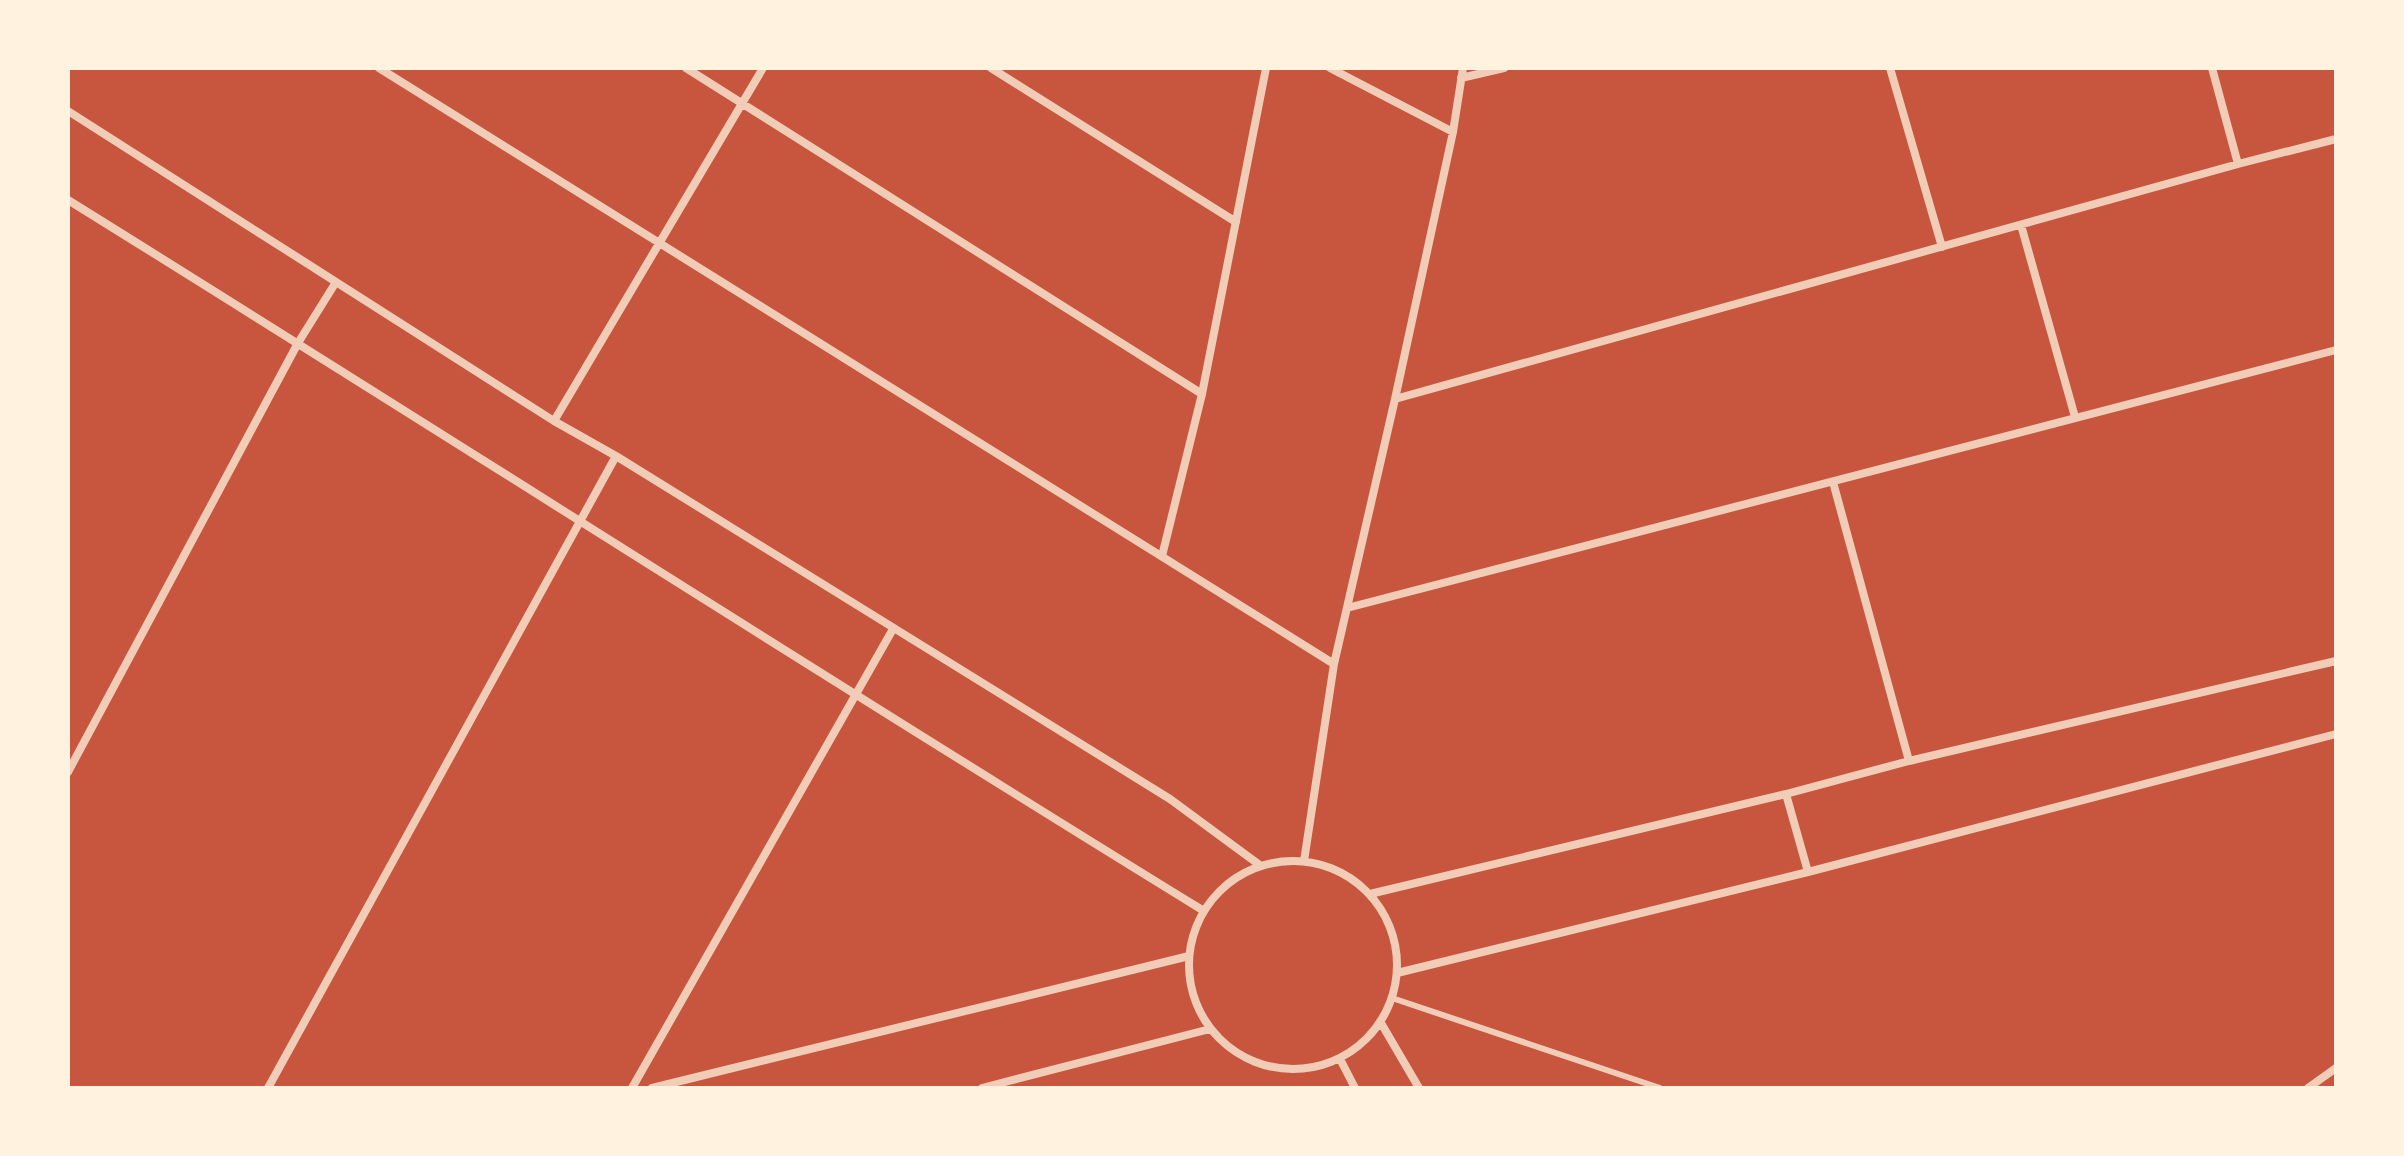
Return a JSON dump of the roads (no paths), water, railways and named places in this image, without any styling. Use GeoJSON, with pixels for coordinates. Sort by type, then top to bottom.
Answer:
{"type":"FeatureCollection","features":[{"type":"Feature","properties":{"kind":"street"},"geometry":{"type":"LineString","coordinates":[[379,68],[1334,664]]}},
{"type":"Feature","properties":{"kind":"street"},"geometry":{"type":"LineString","coordinates":[[686,68],[1202,394]]}},
{"type":"Feature","properties":{"kind":"street"},"geometry":{"type":"LineString","coordinates":[[554,421],[763,68]]}},
{"type":"Feature","properties":{"kind":"street"},"geometry":{"type":"LineString","coordinates":[[991,68],[1236,222]]}},
{"type":"Feature","properties":{"kind":"street"},"geometry":{"type":"LineString","coordinates":[[1162,556],[1202,394],[1266,68]]}},
{"type":"Feature","properties":{"kind":"street"},"geometry":{"type":"LineString","coordinates":[[1330,68],[1453,132]]}},
{"type":"Feature","properties":{"kind":"street"},"geometry":{"type":"LineString","coordinates":[[1304,861],[1334,664],[1453,132],[1463,68]]}},
{"type":"Feature","properties":{"kind":"street"},"geometry":{"type":"LineString","coordinates":[[1461,78],[1504,68]]}},
{"type":"Feature","properties":{"kind":"street"},"geometry":{"type":"LineString","coordinates":[[1890,68],[1942,247]]}},
{"type":"Feature","properties":{"kind":"street"},"geometry":{"type":"LineString","coordinates":[[2212,68],[2238,164]]}},
{"type":"Feature","properties":{"kind":"street"},"geometry":{"type":"LineString","coordinates":[[68,111],[554,421],[616,456],[1170,799],[1261,866]]}},
{"type":"Feature","properties":{"kind":"street"},"geometry":{"type":"LineString","coordinates":[[1395,399],[2336,139]]}},
{"type":"Feature","properties":{"kind":"street"},"geometry":{"type":"LineString","coordinates":[[68,200],[854,696],[1204,911]]}},
{"type":"Feature","properties":{"kind":"street"},"geometry":{"type":"LineString","coordinates":[[2021,225],[2075,417]]}},
{"type":"Feature","properties":{"kind":"street"},"geometry":{"type":"LineString","coordinates":[[68,772],[298,343],[336,282]]}},
{"type":"Feature","properties":{"kind":"street"},"geometry":{"type":"LineString","coordinates":[[1347,608],[2336,350]]}},
{"type":"Feature","properties":{"kind":"street"},"geometry":{"type":"LineString","coordinates":[[268,1088],[616,456]]}},
{"type":"Feature","properties":{"kind":"street"},"geometry":{"type":"LineString","coordinates":[[1833,482],[1909,761]]}},
{"type":"Feature","properties":{"kind":"street"},"geometry":{"type":"LineString","coordinates":[[632,1088],[893,629]]}},
{"type":"Feature","properties":{"kind":"street"},"geometry":{"type":"LineString","coordinates":[[1370,894],[1786,794],[1909,761],[2336,661]]}},
{"type":"Feature","properties":{"kind":"street"},"geometry":{"type":"LineString","coordinates":[[1397,973],[1808,872],[2336,734]]}},
{"type":"Feature","properties":{"kind":"street"},"geometry":{"type":"LineString","coordinates":[[1786,794],[1808,872]]}},
{"type":"Feature","properties":{"kind":"street"},"geometry":{"type":"LineString","coordinates":[[1304,861],[1340,872],[1370,894],[1386,917],[1396,944],[1397,973],[1392,998],[1381,1023],[1363,1043],[1340,1059],[1306,1069],[1270,1068],[1236,1054],[1210,1029],[1193,995],[1189,956],[1204,911],[1225,886],[1243,873],[1261,866],[1304,861]]}},
{"type":"Feature","properties":{"kind":"street"},"geometry":{"type":"LineString","coordinates":[[652,1088],[1189,956]]}},
{"type":"Feature","properties":{"kind":"street"},"geometry":{"type":"LineString","coordinates":[[1381,1023],[1419,1088]]}},
{"type":"Feature","properties":{"kind":"street"},"geometry":{"type":"LineString","coordinates":[[982,1088],[1210,1029]]}},
{"type":"Feature","properties":{"kind":"street"},"geometry":{"type":"LineString","coordinates":[[1340,1059],[1355,1088]]}},
{"type":"Feature","properties":{"kind":"street"},"geometry":{"type":"LineString","coordinates":[[2308,1088],[2336,1068]]}},
{"type":"Feature","properties":{"kind":"lane"},"geometry":{"type":"LineString","coordinates":[[1392,998],[1660,1088]]}}]}
